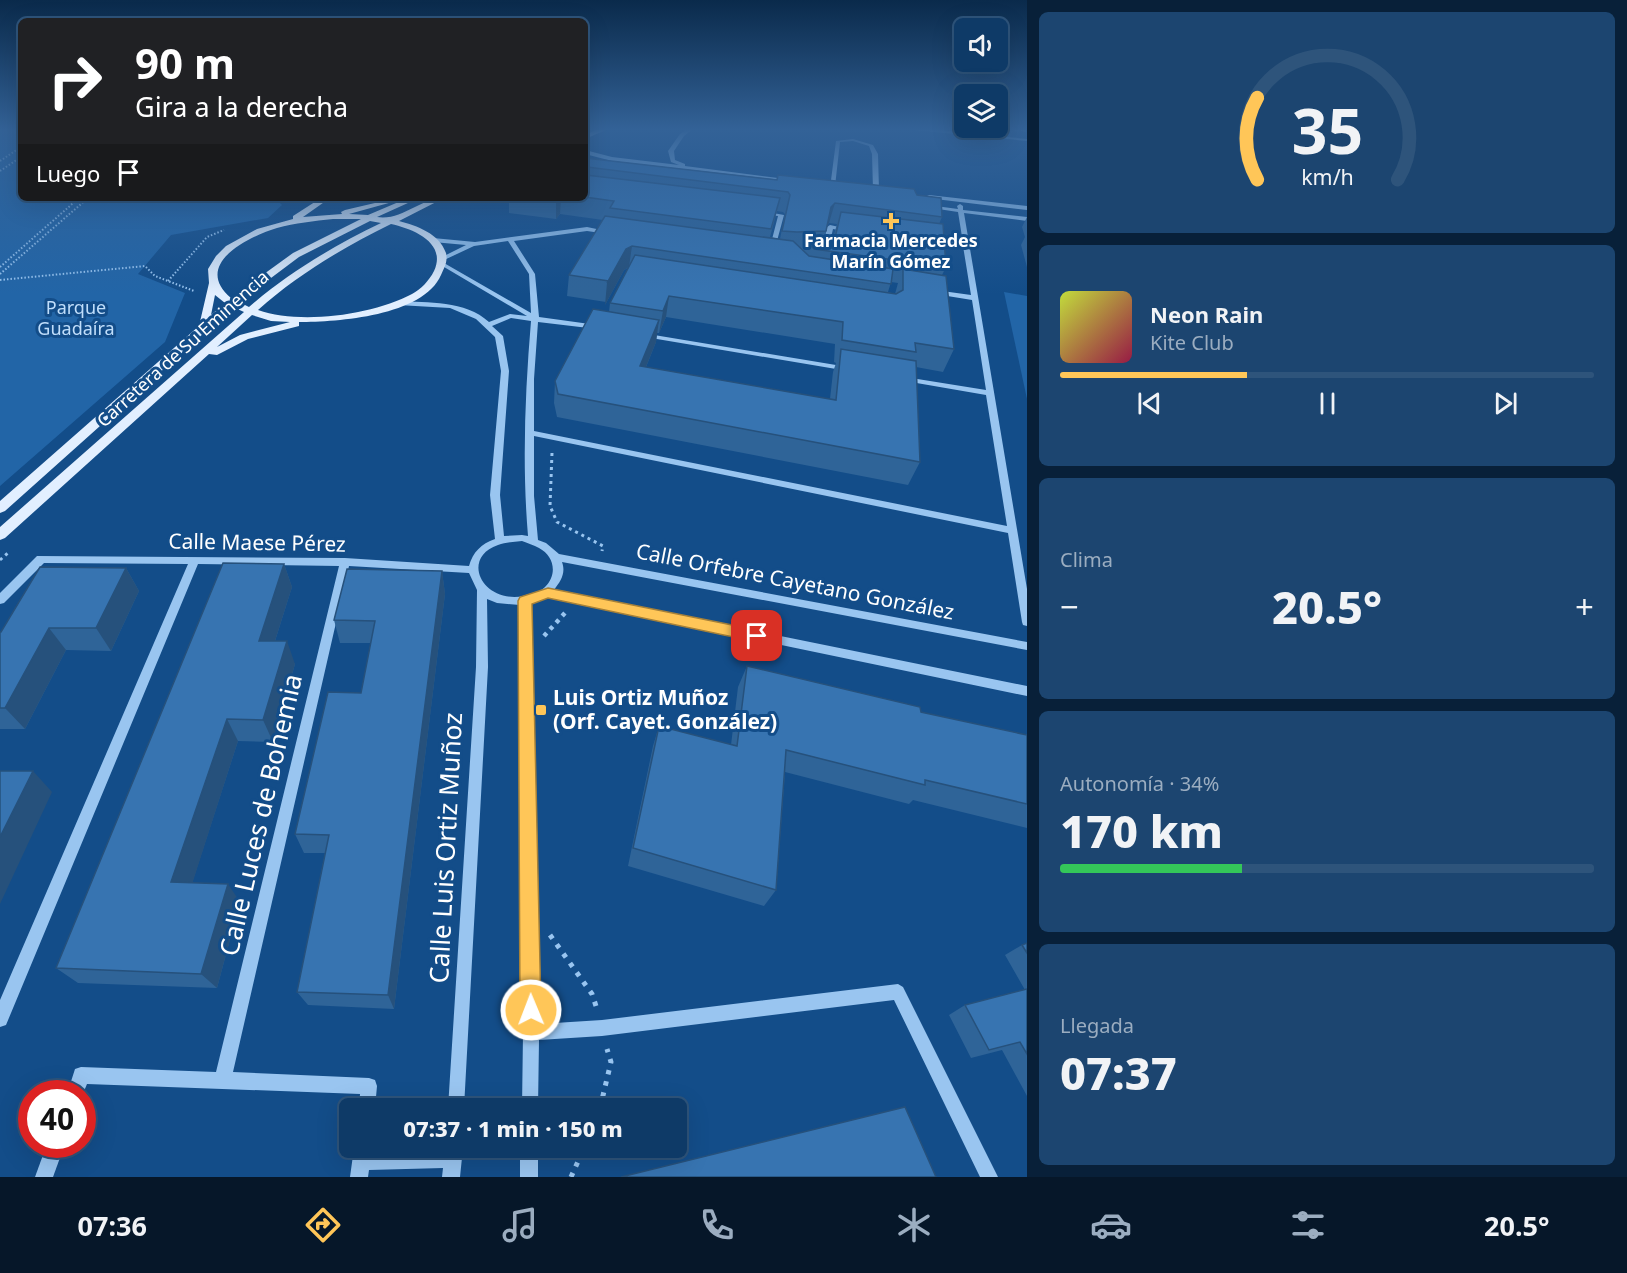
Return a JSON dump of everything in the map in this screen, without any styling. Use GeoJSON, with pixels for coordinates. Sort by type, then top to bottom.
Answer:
{"type":"FeatureCollection","features":[{"type":"Feature","properties":{"kind":"main road"},"geometry":{"type":"LineString","coordinates":[[204,326],[212,285],[212,270],[220,256],[244,239],[285,223],[322,201]]}},
{"type":"Feature","properties":{"kind":"main road"},"geometry":{"type":"LineString","coordinates":[[326,201],[325,206],[330,217]]}},
{"type":"Feature","properties":{"kind":"main road"},"geometry":{"type":"LineString","coordinates":[[339,201],[351,204],[375,204]]}},
{"type":"Feature","properties":{"kind":"main road"},"geometry":{"type":"LineString","coordinates":[[330,217],[391,201]]}},
{"type":"Feature","properties":{"kind":"main road","name":"Carretera de Su Eminencia"},"geometry":{"type":"LineString","coordinates":[[0,508],[230,303],[296,255],[408,201]]}},
{"type":"Feature","properties":{"kind":"main road","name":"Carretera de Su Eminencia"},"geometry":{"type":"LineString","coordinates":[[0,535],[272,292],[325,257],[434,201]]}},
{"type":"Feature","properties":{"kind":"main road"},"geometry":{"type":"LineString","coordinates":[[212,285],[222,298],[230,303],[271,318],[307,320],[350,316],[398,303],[420,291],[435,278],[442,261],[441,252],[433,240],[412,228],[389,222],[358,216],[285,223]]}},
{"type":"Feature","properties":{"kind":"main road"},"geometry":{"type":"LineString","coordinates":[[183,372],[222,347],[244,337],[307,320]]}},
{"type":"Feature","properties":{"kind":"street"},"geometry":{"type":"LineString","coordinates":[[821,184],[843,187]]}},
{"type":"Feature","properties":{"kind":"street"},"geometry":{"type":"LineString","coordinates":[[876,184],[876,190]]}},
{"type":"Feature","properties":{"kind":"street"},"geometry":{"type":"LineString","coordinates":[[831,195],[832,185]]}},
{"type":"Feature","properties":{"kind":"street"},"geometry":{"type":"LineString","coordinates":[[865,189],[888,192]]}},
{"type":"Feature","properties":{"kind":"street"},"geometry":{"type":"LineString","coordinates":[[819,194],[842,197]]}},
{"type":"Feature","properties":{"kind":"street"},"geometry":{"type":"LineString","coordinates":[[923,196],[1027,208]]}},
{"type":"Feature","properties":{"kind":"street"},"geometry":{"type":"LineString","coordinates":[[959,200],[1027,622]]}},
{"type":"Feature","properties":{"kind":"street"},"geometry":{"type":"LineString","coordinates":[[291,201],[306,212]]}},
{"type":"Feature","properties":{"kind":"street"},"geometry":{"type":"LineString","coordinates":[[916,206],[1027,219]]}},
{"type":"Feature","properties":{"kind":"street"},"geometry":{"type":"LineString","coordinates":[[758,212],[782,215],[771,254]]}},
{"type":"Feature","properties":{"kind":"street"},"geometry":{"type":"LineString","coordinates":[[813,256],[825,256],[831,227],[853,230]]}},
{"type":"Feature","properties":{"kind":"street"},"geometry":{"type":"LineString","coordinates":[[433,240],[475,244],[586,229],[621,233]]}},
{"type":"Feature","properties":{"kind":"street"},"geometry":{"type":"LineString","coordinates":[[510,238],[532,274],[535,317],[530,379],[529,496],[533,540]]}},
{"type":"Feature","properties":{"kind":"street"},"geometry":{"type":"LineString","coordinates":[[921,239],[967,245]]}},
{"type":"Feature","properties":{"kind":"street"},"geometry":{"type":"LineString","coordinates":[[442,261],[475,244]]}},
{"type":"Feature","properties":{"kind":"street"},"geometry":{"type":"LineString","coordinates":[[760,253],[781,256]]}},
{"type":"Feature","properties":{"kind":"street"},"geometry":{"type":"LineString","coordinates":[[442,261],[535,317]]}},
{"type":"Feature","properties":{"kind":"street"},"geometry":{"type":"LineString","coordinates":[[922,291],[975,298]]}},
{"type":"Feature","properties":{"kind":"street"},"geometry":{"type":"LineString","coordinates":[[398,303],[451,306],[478,317],[499,336],[504,371],[495,495],[500,540]]}},
{"type":"Feature","properties":{"kind":"street"},"geometry":{"type":"LineString","coordinates":[[488,325],[510,315],[611,329]]}},
{"type":"Feature","properties":{"kind":"street"},"geometry":{"type":"LineString","coordinates":[[599,328],[604,318]]}},
{"type":"Feature","properties":{"kind":"street"},"geometry":{"type":"LineString","coordinates":[[634,333],[852,370]]}},
{"type":"Feature","properties":{"kind":"street"},"geometry":{"type":"LineString","coordinates":[[898,378],[991,393]]}},
{"type":"Feature","properties":{"kind":"street"},"geometry":{"type":"LineString","coordinates":[[530,434],[1011,530]]}},
{"type":"Feature","properties":{"kind":"street"},"geometry":{"type":"LineString","coordinates":[[522,538],[533,540],[543,544],[556,557],[560,572],[554,587],[548,593],[525,601],[506,601],[482,590],[475,580],[473,570],[480,552],[500,540],[522,538]]}},
{"type":"Feature","properties":{"kind":"street","name":"Calle Orfebre Cayetano González"},"geometry":{"type":"LineString","coordinates":[[556,557],[1027,646]]}},
{"type":"Feature","properties":{"kind":"street","name":"Calle Maese Pérez"},"geometry":{"type":"LineString","coordinates":[[0,600],[41,559],[345,562],[473,570]]}},
{"type":"Feature","properties":{"kind":"street"},"geometry":{"type":"LineString","coordinates":[[0,1018],[195,560]]}},
{"type":"Feature","properties":{"kind":"street","name":"Calle Luces de Bohemia"},"geometry":{"type":"LineString","coordinates":[[223,1079],[345,562]]}},
{"type":"Feature","properties":{"kind":"street","name":"Calle Luis Ortiz Muñoz"},"geometry":{"type":"LineString","coordinates":[[457,1098],[482,668],[482,590]]}},
{"type":"Feature","properties":{"kind":"street"},"geometry":{"type":"LineString","coordinates":[[548,593],[1027,691]]}},
{"type":"Feature","properties":{"kind":"street"},"geometry":{"type":"LineString","coordinates":[[525,601],[530,1098]]}},
{"type":"Feature","properties":{"kind":"street"},"geometry":{"type":"LineString","coordinates":[[531,1033],[602,1028],[898,992],[989,1177]]}},
{"type":"Feature","properties":{"kind":"street"},"geometry":{"type":"LineString","coordinates":[[80,1080],[81,1076],[223,1079],[369,1086],[368,1098]]}},
{"type":"Feature","properties":{"kind":"street"},"geometry":{"type":"LineString","coordinates":[[44,1177],[51,1158]]}},
{"type":"Feature","properties":{"kind":"street"},"geometry":{"type":"LineString","coordinates":[[361,1162],[402,1158]]}},
{"type":"Feature","properties":{"kind":"street"},"geometry":{"type":"LineString","coordinates":[[452,1177],[453,1158]]}},
{"type":"Feature","properties":{"kind":"street"},"geometry":{"type":"LineString","coordinates":[[528,1177],[529,1158]]}},
{"type":"Feature","properties":{"kind":"path"},"geometry":{"type":"LineString","coordinates":[[0,267],[76,201]]}},
{"type":"Feature","properties":{"kind":"path"},"geometry":{"type":"LineString","coordinates":[[0,274],[85,201]]}},
{"type":"Feature","properties":{"kind":"path"},"geometry":{"type":"LineString","coordinates":[[0,280],[133,266],[145,266],[155,276]]}},
{"type":"Feature","properties":{"kind":"path"},"geometry":{"type":"LineString","coordinates":[[568,441],[567,446],[552,450],[550,506],[557,522],[603,546],[598,565]]}},
{"type":"Feature","properties":{"kind":"path"},"geometry":{"type":"LineString","coordinates":[[542,638],[561,615],[583,608],[586,601]]}},
{"type":"Feature","properties":{"kind":"path"},"geometry":{"type":"LineString","coordinates":[[545,928],[592,994],[611,1062],[602,1098]]}},
{"type":"Feature","properties":{"kind":"path"},"geometry":{"type":"LineString","coordinates":[[572,1177],[580,1158]]}},
{"type":"Feature","properties":{"kind":"green space","name":"Parque Guadaíra"},"geometry":{"type":"Polygon","coordinates":[[[0,184],[18,184],[18,201],[278,201],[282,205],[268,218],[171,235],[138,274],[185,293],[165,342],[0,486],[0,184]]]}},
{"type":"Feature","properties":{"kind":"green space"},"geometry":{"type":"Polygon","coordinates":[[[1004,292],[1027,296],[1027,399],[1004,292]]]}},
{"type":"Feature","properties":{"kind":"building"},"geometry":{"type":"Polygon","coordinates":[[[588,184],[661,184],[780,198],[771,229],[610,208],[614,201],[588,197],[588,184]]]}},
{"type":"Feature","properties":{"kind":"building"},"geometry":{"type":"Polygon","coordinates":[[[723,184],[865,184],[914,189],[917,195],[941,198],[942,217],[835,203],[831,207],[826,231],[782,231],[790,195],[788,192],[723,184]]]}},
{"type":"Feature","properties":{"kind":"building"},"geometry":{"type":"Polygon","coordinates":[[[841,212],[943,224],[946,267],[814,249],[806,240],[835,238],[841,212]]]}},
{"type":"Feature","properties":{"kind":"building"},"geometry":{"type":"Polygon","coordinates":[[[605,216],[793,241],[809,256],[893,269],[891,284],[632,246],[626,249],[608,281],[569,275],[605,216]]]}},
{"type":"Feature","properties":{"kind":"building"},"geometry":{"type":"Polygon","coordinates":[[[635,255],[896,294],[903,290],[903,269],[946,276],[954,349],[915,343],[916,352],[842,340],[843,322],[669,296],[663,311],[610,303],[635,255]]]}},
{"type":"Feature","properties":{"kind":"building"},"geometry":{"type":"Polygon","coordinates":[[[593,309],[659,320],[640,366],[836,400],[841,349],[916,361],[920,462],[558,394],[555,381],[593,309]]]}},
{"type":"Feature","properties":{"kind":"building"},"geometry":{"type":"Polygon","coordinates":[[[223,563],[284,564],[259,641],[287,641],[263,720],[227,719],[171,882],[228,884],[201,974],[56,968],[223,563]]]}},
{"type":"Feature","properties":{"kind":"building"},"geometry":{"type":"Polygon","coordinates":[[[40,567],[126,568],[96,628],[49,628],[5,708],[0,708],[0,632],[40,567]]]}},
{"type":"Feature","properties":{"kind":"building"},"geometry":{"type":"Polygon","coordinates":[[[347,569],[442,571],[388,995],[297,992],[329,835],[295,834],[328,692],[361,693],[375,621],[334,620],[347,569]]]}},
{"type":"Feature","properties":{"kind":"building"},"geometry":{"type":"Polygon","coordinates":[[[747,666],[920,707],[921,712],[1027,735],[1027,804],[925,780],[925,785],[786,750],[776,890],[633,848],[659,726],[737,746],[747,666]]]}},
{"type":"Feature","properties":{"kind":"building"},"geometry":{"type":"Polygon","coordinates":[[[0,771],[33,771],[0,837],[0,771]]]}},
{"type":"Feature","properties":{"kind":"building"},"geometry":{"type":"Polygon","coordinates":[[[1027,943],[1027,953],[1022,945],[1027,943]]]}},
{"type":"Feature","properties":{"kind":"building"},"geometry":{"type":"Polygon","coordinates":[[[1027,989],[1027,1054],[1020,1042],[989,1050],[965,1005],[1027,989]]]}},
{"type":"Feature","properties":{"kind":"building"},"geometry":{"type":"Polygon","coordinates":[[[905,1107],[936,1177],[621,1177],[905,1107]]]}},
{"type":"Feature","properties":{"kind":"place","name":"Farmacia Mercedes Marín Gómez"},"geometry":{"type":"Point","coordinates":[891,221]}},
{"type":"Feature","properties":{"kind":"place","name":"Luis Ortiz Muñoz (Orf. Cayet. González)"},"geometry":{"type":"Point","coordinates":[541,710]}},
{"type":"Feature","properties":{"kind":"route"},"geometry":{"type":"LineString","coordinates":[[531,1010],[524,666],[525,601],[548,593],[757,636]]}}]}
